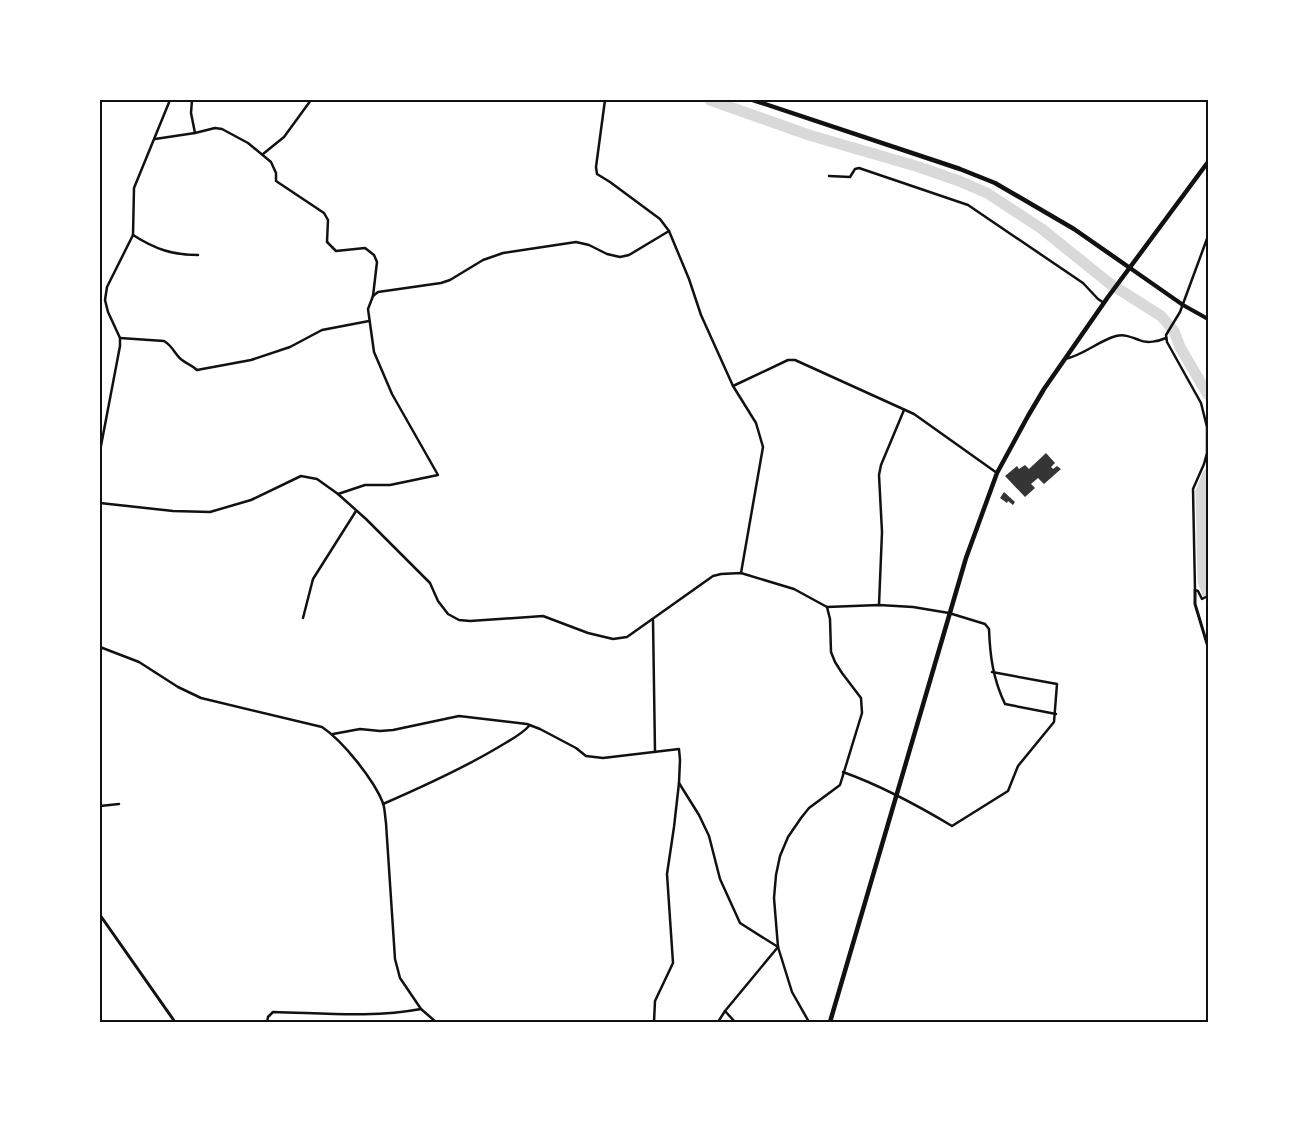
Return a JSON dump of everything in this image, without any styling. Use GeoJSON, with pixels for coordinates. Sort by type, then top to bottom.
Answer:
{"type":"FeatureCollection","features":[{"type":"Feature","properties":{"kind":"main road"},"geometry":{"type":"LineString","coordinates":[[753,100],[979,176],[1028,202],[1089,239],[1183,305],[1208,319]]}},
{"type":"Feature","properties":{"kind":"main road"},"geometry":{"type":"LineString","coordinates":[[830,1022],[949,613],[978,520],[997,473],[1028,416],[1065,359],[1108,297],[1208,162]]}},
{"type":"Feature","properties":{"kind":"street"},"geometry":{"type":"LineString","coordinates":[[100,451],[120,338],[108,312],[105,300],[107,287],[133,235],[134,188],[170,100]]}},
{"type":"Feature","properties":{"kind":"street"},"geometry":{"type":"LineString","coordinates":[[192,100],[195,133]]}},
{"type":"Feature","properties":{"kind":"street"},"geometry":{"type":"LineString","coordinates":[[262,155],[284,137],[311,100]]}},
{"type":"Feature","properties":{"kind":"street"},"geometry":{"type":"LineString","coordinates":[[605,100],[596,167],[597,174],[660,219],[669,231],[690,279],[701,315],[733,386],[756,423],[763,447],[740,573]]}},
{"type":"Feature","properties":{"kind":"street"},"geometry":{"type":"LineString","coordinates":[[155,138],[195,133],[214,128],[222,129],[248,142],[271,162],[276,173],[276,181],[324,213],[328,220],[327,242],[336,251],[365,248],[374,254],[377,262],[373,296],[368,309],[374,352],[392,394],[438,475],[390,485],[365,485],[338,494]]}},
{"type":"Feature","properties":{"kind":"street"},"geometry":{"type":"LineString","coordinates":[[829,176],[850,177],[855,169],[859,168],[968,205],[1083,284],[1104,303]]}},
{"type":"Feature","properties":{"kind":"street"},"geometry":{"type":"LineString","coordinates":[[373,296],[378,292],[441,284],[483,260],[522,250],[576,242],[589,245],[620,258],[629,255],[669,231]]}},
{"type":"Feature","properties":{"kind":"street"},"geometry":{"type":"LineString","coordinates":[[133,235],[150,246],[165,252],[198,255]]}},
{"type":"Feature","properties":{"kind":"street"},"geometry":{"type":"LineString","coordinates":[[1208,236],[1183,305],[1176,321],[1167,332],[1166,338],[1201,403],[1207,427],[1207,453],[1193,489],[1195,604],[1208,647]]}},
{"type":"Feature","properties":{"kind":"street"},"geometry":{"type":"LineString","coordinates":[[120,338],[164,341],[169,344],[182,360],[192,365],[196,370],[251,360],[290,347],[322,330],[369,321]]}},
{"type":"Feature","properties":{"kind":"street"},"geometry":{"type":"LineString","coordinates":[[1065,359],[1117,336],[1131,336],[1141,342],[1159,341],[1166,338]]}},
{"type":"Feature","properties":{"kind":"street"},"geometry":{"type":"LineString","coordinates":[[733,386],[788,360],[795,360],[920,418],[997,473]]}},
{"type":"Feature","properties":{"kind":"street"},"geometry":{"type":"LineString","coordinates":[[879,605],[882,532],[879,475],[881,465],[904,410]]}},
{"type":"Feature","properties":{"kind":"street"},"geometry":{"type":"LineString","coordinates":[[100,503],[173,511],[210,512],[251,500],[301,476],[317,479],[338,494],[430,583],[443,608],[448,614],[459,620],[483,621],[544,616],[588,633],[613,639],[626,637],[653,620],[713,576],[740,573],[794,589],[827,607],[879,605],[912,607],[949,613],[985,624],[989,629],[992,672],[1005,704],[1056,714]]}},
{"type":"Feature","properties":{"kind":"street"},"geometry":{"type":"LineString","coordinates":[[303,618],[313,579],[356,511]]}},
{"type":"Feature","properties":{"kind":"street"},"geometry":{"type":"LineString","coordinates":[[1195,590],[1198,591],[1202,599],[1208,596]]}},
{"type":"Feature","properties":{"kind":"street"},"geometry":{"type":"LineString","coordinates":[[809,1022],[792,992],[778,947],[774,898],[780,856],[788,837],[809,808],[840,784],[862,713],[862,698],[835,662],[832,652],[830,619],[827,607]]}},
{"type":"Feature","properties":{"kind":"street"},"geometry":{"type":"LineString","coordinates":[[653,620],[655,752]]}},
{"type":"Feature","properties":{"kind":"street"},"geometry":{"type":"LineString","coordinates":[[100,647],[139,662],[178,687],[201,698],[322,727],[333,734],[350,752],[372,783],[383,804],[387,832],[395,959],[400,978],[421,1009],[436,1022]]}},
{"type":"Feature","properties":{"kind":"street"},"geometry":{"type":"LineString","coordinates":[[843,772],[897,794],[952,826],[1008,792],[1018,766],[1054,722],[1057,684],[992,672]]}},
{"type":"Feature","properties":{"kind":"street"},"geometry":{"type":"LineString","coordinates":[[333,734],[360,729],[393,730],[459,716],[527,724],[576,748],[586,756],[603,758],[679,749],[679,783],[666,874],[673,963],[656,1001],[654,1022]]}},
{"type":"Feature","properties":{"kind":"street"},"geometry":{"type":"LineString","coordinates":[[383,804],[485,756],[524,732],[529,726]]}},
{"type":"Feature","properties":{"kind":"street"},"geometry":{"type":"LineString","coordinates":[[679,783],[699,815],[709,836],[720,879],[740,923],[778,947]]}},
{"type":"Feature","properties":{"kind":"street"},"geometry":{"type":"LineString","coordinates":[[100,806],[119,804]]}},
{"type":"Feature","properties":{"kind":"street"},"geometry":{"type":"LineString","coordinates":[[100,915],[175,1022]]}},
{"type":"Feature","properties":{"kind":"street"},"geometry":{"type":"LineString","coordinates":[[718,1022],[778,947]]}},
{"type":"Feature","properties":{"kind":"street"},"geometry":{"type":"LineString","coordinates":[[267,1022],[273,1012],[368,1014],[401,1013],[421,1009]]}},
{"type":"Feature","properties":{"kind":"street"},"geometry":{"type":"LineString","coordinates":[[725,1011],[735,1022]]}},
{"type":"Feature","properties":{"kind":"building"},"geometry":{"type":"Polygon","coordinates":[[[1046,453],[1055,463],[1051,467],[1053,469],[1057,466],[1061,469],[1044,484],[1038,478],[1031,484],[1035,488],[1025,497],[1005,476],[1017,466],[1019,469],[1025,465],[1029,469],[1046,453]]]}},
{"type":"Feature","properties":{"kind":"building"},"geometry":{"type":"Polygon","coordinates":[[[1004,492],[1015,502],[1013,505],[1000,498],[1004,492]]]}},
{"type":"Feature","properties":{"kind":"waterway"},"geometry":{"type":"LineString","coordinates":[[710,100],[809,135],[919,167],[987,193],[1042,229],[1109,283],[1161,316],[1174,331],[1180,347],[1208,395]]}},
{"type":"Feature","properties":{"kind":"waterway"},"geometry":{"type":"LineString","coordinates":[[1208,474],[1201,491],[1203,581],[1208,594]]}}]}
